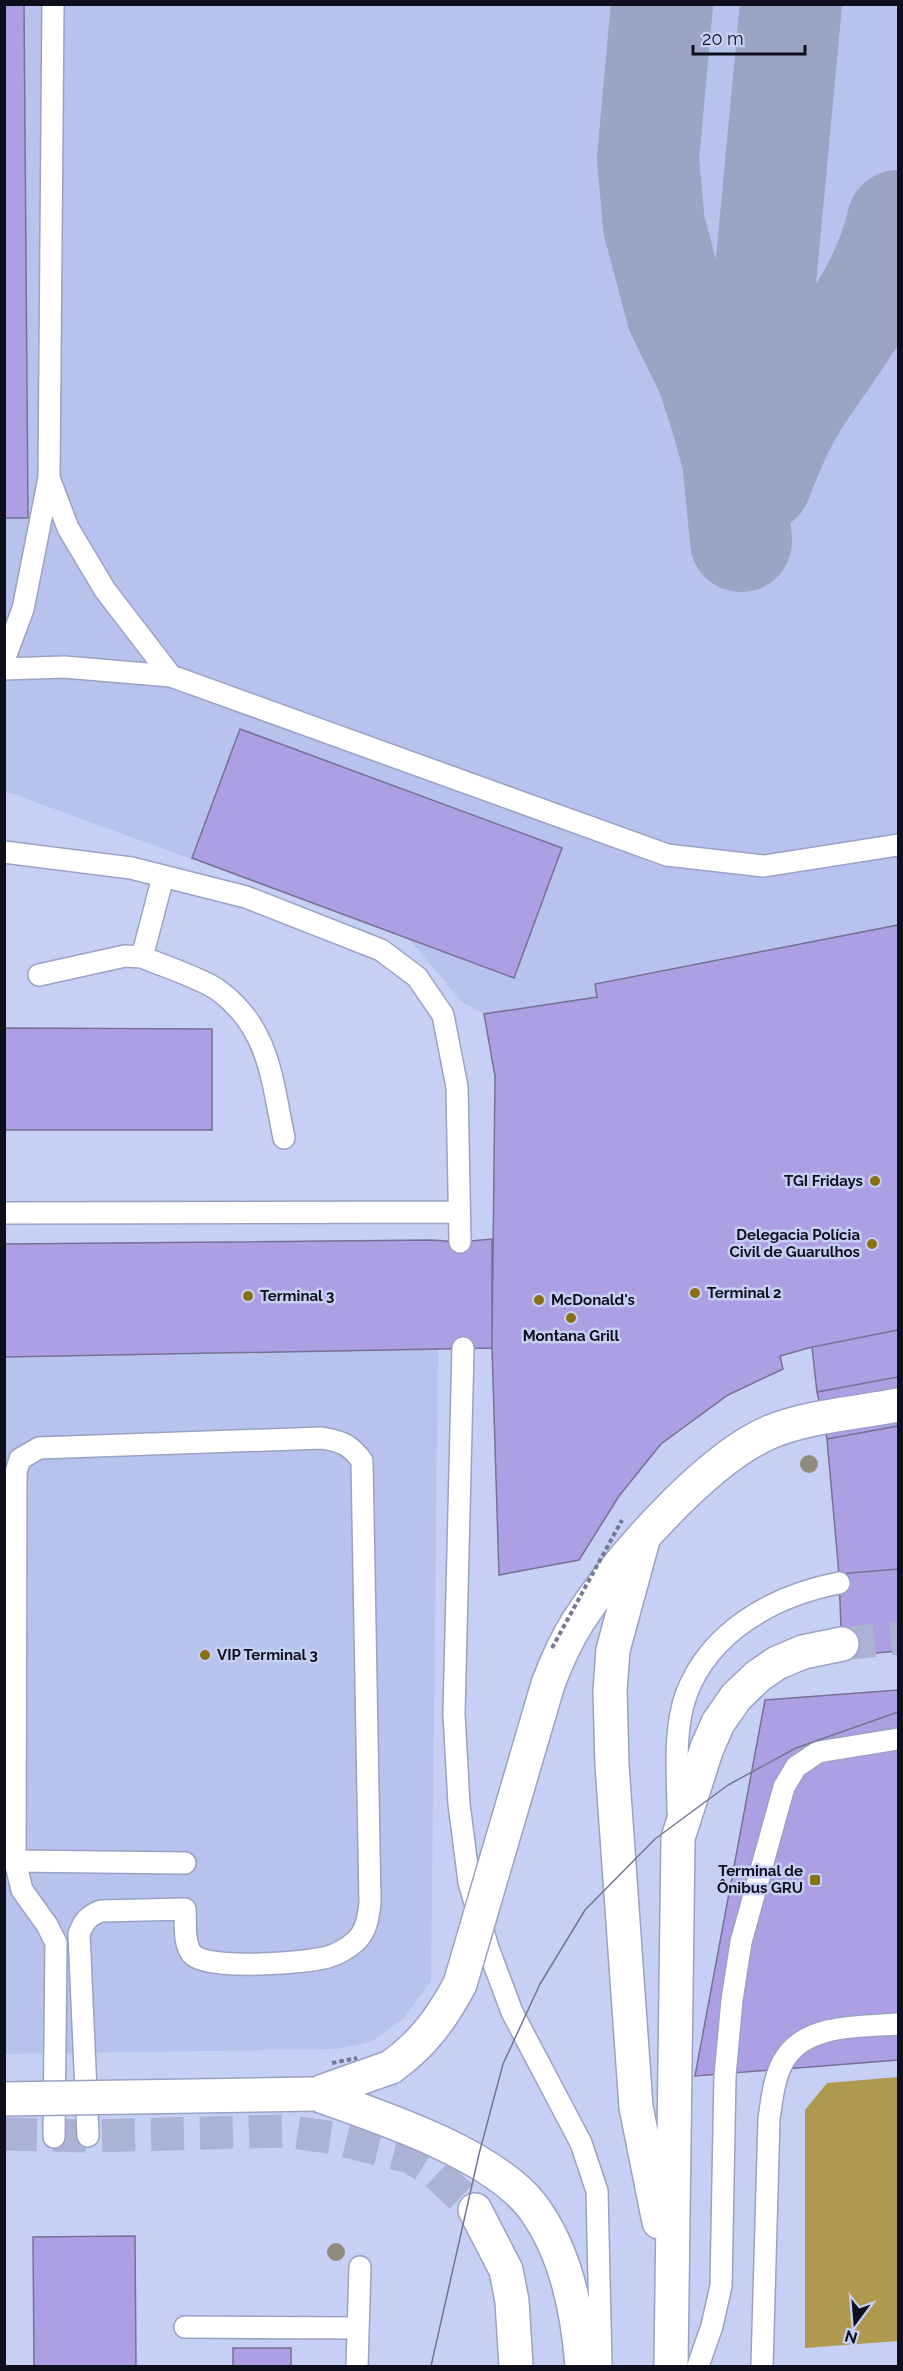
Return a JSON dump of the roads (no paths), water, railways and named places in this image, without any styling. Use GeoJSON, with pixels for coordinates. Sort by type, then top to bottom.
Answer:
{"type":"FeatureCollection","features":[{"type":"Feature","properties":{"kind":"street"},"geometry":{"type":"LineString","coordinates":[[4,2099],[320,2079],[391,2067],[414,2051],[446,2010],[460,1984],[548,1684],[557,1662],[633,1528],[719,1465],[769,1432],[808,1421],[898,1405]]}},
{"type":"Feature","properties":{"kind":"street"},"geometry":{"type":"LineString","coordinates":[[633,1528],[613,1650],[610,1691],[612,1765],[636,2107],[672,2286]]}},
{"type":"Feature","properties":{"kind":"street"},"geometry":{"type":"LineString","coordinates":[[671,2367],[678,1838],[706,1748],[718,1723],[736,1697],[758,1676],[777,1663],[803,1652],[842,1644]]}},
{"type":"Feature","properties":{"kind":"street"},"geometry":{"type":"LineString","coordinates":[[320,2079],[387,2119],[440,2142],[497,2175],[532,2206],[553,2243],[574,2302],[582,2367]]}},
{"type":"Feature","properties":{"kind":"street"},"geometry":{"type":"LineString","coordinates":[[475,2210],[506,2270],[512,2301],[516,2367]]}},
{"type":"Feature","properties":{"kind":"lane"},"geometry":{"type":"LineString","coordinates":[[4,660],[23,609],[49,478],[53,4]]}},
{"type":"Feature","properties":{"kind":"lane"},"geometry":{"type":"LineString","coordinates":[[49,478],[68,528],[105,590],[171,676]]}},
{"type":"Feature","properties":{"kind":"lane"},"geometry":{"type":"LineString","coordinates":[[4,669],[63,667],[171,676],[667,855],[764,866],[898,845]]}},
{"type":"Feature","properties":{"kind":"lane"},"geometry":{"type":"LineString","coordinates":[[4,852],[131,868],[246,897],[381,950],[417,977],[443,1015],[457,1087],[460,1242]]}},
{"type":"Feature","properties":{"kind":"lane"},"geometry":{"type":"LineString","coordinates":[[142,957],[163,877]]}},
{"type":"Feature","properties":{"kind":"lane"},"geometry":{"type":"LineString","coordinates":[[39,975],[125,956],[142,957],[217,990],[248,1018],[265,1048],[284,1138]]}},
{"type":"Feature","properties":{"kind":"lane"},"geometry":{"type":"LineString","coordinates":[[4,1213],[458,1212]]}},
{"type":"Feature","properties":{"kind":"lane"},"geometry":{"type":"LineString","coordinates":[[463,1348],[454,1714],[459,1804],[469,1882],[488,1948],[512,2012],[581,2143],[597,2191],[601,2367]]}},
{"type":"Feature","properties":{"kind":"lane"},"geometry":{"type":"LineString","coordinates":[[54,2137],[56,1943],[47,1925],[22,1890],[15,1861],[16,1472],[20,1460],[39,1448],[92,1444],[322,1438],[340,1441],[354,1449],[362,1461],[370,1903],[367,1926],[356,1941],[326,1957],[278,1963],[210,1964],[193,1956],[188,1947],[185,1909],[101,1911],[91,1915],[83,1922],[79,1934],[88,2136]]}},
{"type":"Feature","properties":{"kind":"lane"},"geometry":{"type":"LineString","coordinates":[[678,1838],[677,1739],[686,1695],[705,1661],[729,1634],[766,1605],[805,1589],[839,1583]]}},
{"type":"Feature","properties":{"kind":"lane"},"geometry":{"type":"LineString","coordinates":[[698,2367],[712,2326],[721,2286],[725,2076],[732,2000],[741,1942],[784,1787],[796,1767],[818,1752],[898,1739]]}},
{"type":"Feature","properties":{"kind":"lane"},"geometry":{"type":"LineString","coordinates":[[15,1861],[185,1863]]}},
{"type":"Feature","properties":{"kind":"lane"},"geometry":{"type":"LineString","coordinates":[[762,2367],[769,2119],[775,2081],[786,2056],[807,2038],[832,2030],[898,2024]]}},
{"type":"Feature","properties":{"kind":"lane"},"geometry":{"type":"LineString","coordinates":[[357,2367],[360,2267]]}},
{"type":"Feature","properties":{"kind":"lane"},"geometry":{"type":"LineString","coordinates":[[185,2327],[358,2328]]}},
{"type":"Feature","properties":{"kind":"tunnel"},"geometry":{"type":"LineString","coordinates":[[842,1644],[898,1638]]}},
{"type":"Feature","properties":{"kind":"tunnel"},"geometry":{"type":"LineString","coordinates":[[4,2134],[88,2136],[286,2131],[334,2138],[410,2157],[436,2173],[475,2210]]}},
{"type":"Feature","properties":{"kind":"tram line"},"geometry":{"type":"LineString","coordinates":[[431,2366],[479,2154],[503,2064],[540,1984],[585,1910],[655,1839],[728,1785],[796,1748],[898,1712]]}},
{"type":"Feature","properties":{"kind":"place","name":"TGI Fridays"},"geometry":{"type":"Point","coordinates":[875,1181]}},
{"type":"Feature","properties":{"kind":"place","name":"Delegacia Polícia Civil de Guarulhos"},"geometry":{"type":"Point","coordinates":[872,1244]}},
{"type":"Feature","properties":{"kind":"place","name":"Terminal 2"},"geometry":{"type":"Point","coordinates":[695,1293]}},
{"type":"Feature","properties":{"kind":"place","name":"Terminal 3"},"geometry":{"type":"Point","coordinates":[248,1296]}},
{"type":"Feature","properties":{"kind":"place","name":"McDonald's"},"geometry":{"type":"Point","coordinates":[539,1300]}},
{"type":"Feature","properties":{"kind":"place","name":"Montana Grill"},"geometry":{"type":"Point","coordinates":[571,1318]}},
{"type":"Feature","properties":{"kind":"place","name":"VIP Terminal 3"},"geometry":{"type":"Point","coordinates":[205,1655]}},
{"type":"Feature","properties":{"kind":"place","name":"Terminal de Ônibus GRU"},"geometry":{"type":"Point","coordinates":[815,1880]}}]}
